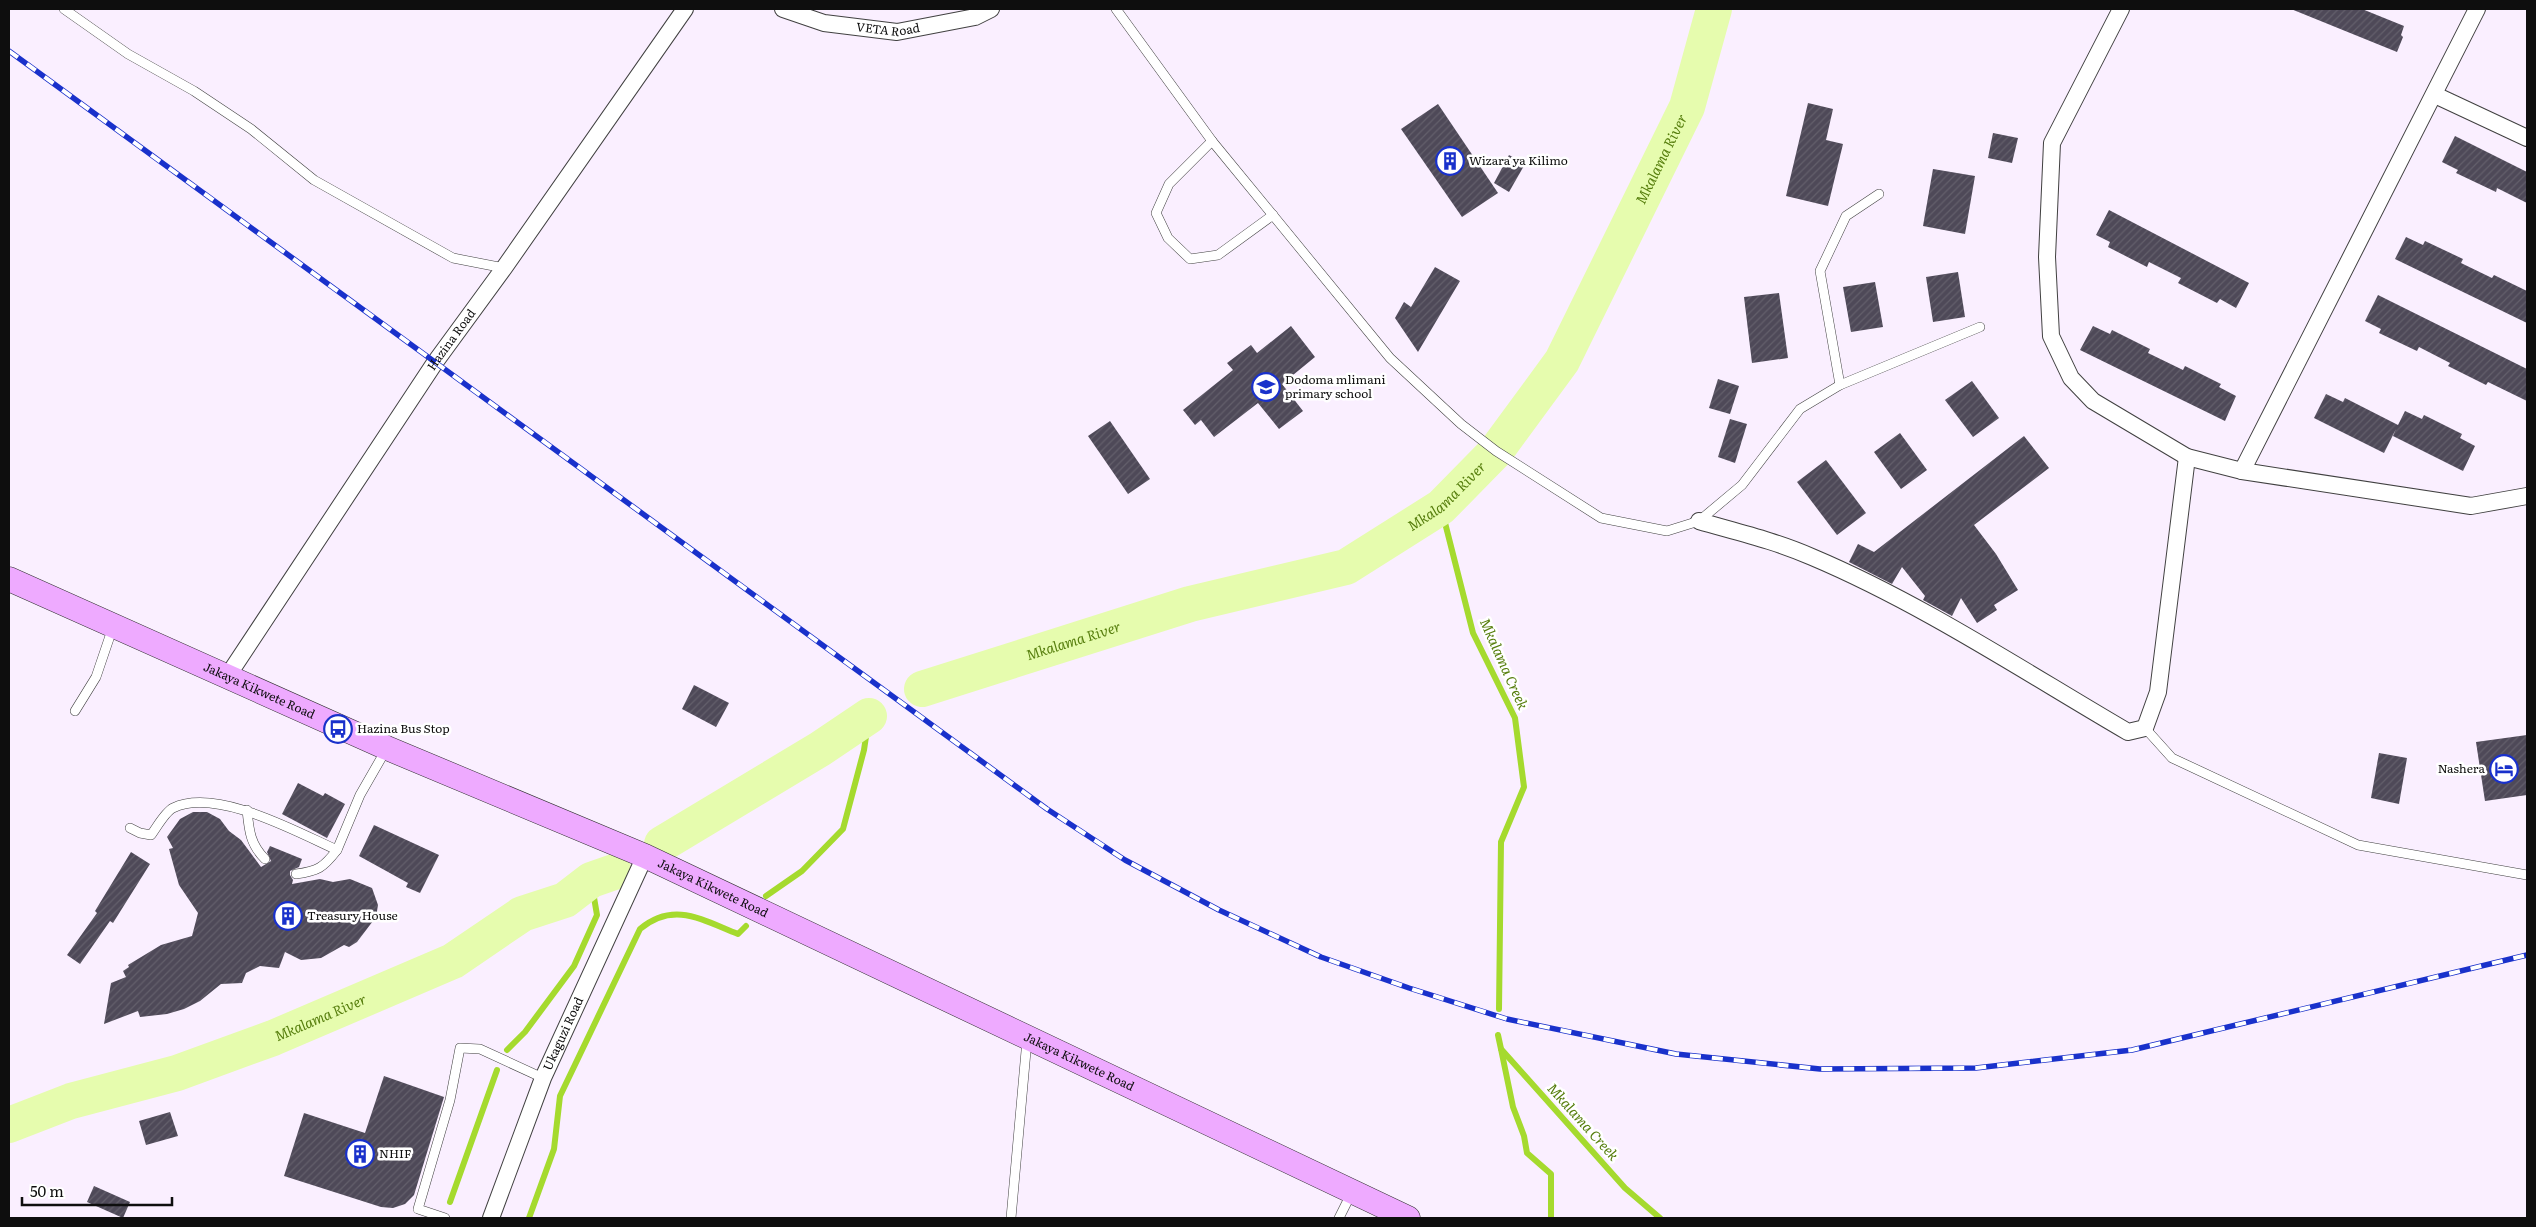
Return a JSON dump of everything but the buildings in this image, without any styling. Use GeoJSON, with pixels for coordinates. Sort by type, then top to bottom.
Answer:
{"type":"FeatureCollection","features":[{"type":"Feature","properties":{"kind":"main road","name":"Jakaya Kikwete Road"},"geometry":{"type":"LineString","coordinates":[[9,579],[387,748],[645,856],[1408,1218]]}},
{"type":"Feature","properties":{"kind":"street","name":"Hazina Road"},"geometry":{"type":"LineString","coordinates":[[227,676],[436,361],[504,268],[685,9]]}},
{"type":"Feature","properties":{"kind":"street","name":"VETA Road"},"geometry":{"type":"LineString","coordinates":[[783,9],[824,23],[897,32],[975,17],[991,9]]}},
{"type":"Feature","properties":{"kind":"street"},"geometry":{"type":"LineString","coordinates":[[2121,9],[2052,142],[2047,257],[2051,336],[2071,378],[2093,401],[2187,458],[2242,471],[2471,506],[2527,496]]}},
{"type":"Feature","properties":{"kind":"street"},"geometry":{"type":"LineString","coordinates":[[2242,471],[2477,9]]}},
{"type":"Feature","properties":{"kind":"street"},"geometry":{"type":"LineString","coordinates":[[2434,95],[2527,138]]}},
{"type":"Feature","properties":{"kind":"street"},"geometry":{"type":"LineString","coordinates":[[1699,521],[1811,556],[1899,598],[2128,732],[2145,728],[2158,692],[2187,458]]}},
{"type":"Feature","properties":{"kind":"street","name":"Ukaguzi Road"},"geometry":{"type":"LineString","coordinates":[[491,1218],[542,1078],[645,856]]}},
{"type":"Feature","properties":{"kind":"lane"},"geometry":{"type":"LineString","coordinates":[[64,9],[128,54],[194,91],[251,129],[314,180],[453,258],[504,268]]}},
{"type":"Feature","properties":{"kind":"lane"},"geometry":{"type":"LineString","coordinates":[[1116,9],[1212,141],[1390,358],[1461,424],[1496,451],[1601,518],[1667,531],[1699,521],[1742,485],[1800,409],[1840,385],[1980,327]]}},
{"type":"Feature","properties":{"kind":"lane"},"geometry":{"type":"LineString","coordinates":[[1212,141],[1169,184],[1156,214],[1168,238],[1190,258],[1218,255],[1273,215]]}},
{"type":"Feature","properties":{"kind":"lane"},"geometry":{"type":"LineString","coordinates":[[1840,385],[1820,271],[1846,216],[1879,194]]}},
{"type":"Feature","properties":{"kind":"lane"},"geometry":{"type":"LineString","coordinates":[[75,711],[96,677],[113,627]]}},
{"type":"Feature","properties":{"kind":"lane"},"geometry":{"type":"LineString","coordinates":[[2145,728],[2172,758],[2358,845],[2527,875]]}},
{"type":"Feature","properties":{"kind":"lane"},"geometry":{"type":"LineString","coordinates":[[296,874],[311,872],[325,866],[337,850],[360,795],[387,748]]}},
{"type":"Feature","properties":{"kind":"lane"},"geometry":{"type":"LineString","coordinates":[[130,828],[140,833],[152,835],[172,809],[194,801],[247,810],[337,850]]}},
{"type":"Feature","properties":{"kind":"lane"},"geometry":{"type":"LineString","coordinates":[[247,810],[254,849],[264,859]]}},
{"type":"Feature","properties":{"kind":"lane"},"geometry":{"type":"LineString","coordinates":[[1011,1218],[1027,1037]]}},
{"type":"Feature","properties":{"kind":"lane"},"geometry":{"type":"LineString","coordinates":[[445,1218],[418,1209],[450,1100],[460,1048],[480,1049],[542,1078]]}},
{"type":"Feature","properties":{"kind":"lane"},"geometry":{"type":"LineString","coordinates":[[1339,1218],[1352,1192]]}},
{"type":"Feature","properties":{"kind":"waterway","name":"Mkalama River"},"geometry":{"type":"LineString","coordinates":[[922,689],[1190,604],[1346,567],[1441,507],[1496,451],[1562,361],[1687,107],[1714,9]]}},
{"type":"Feature","properties":{"kind":"waterway","name":"Mkalama Creek"},"geometry":{"type":"LineString","coordinates":[[1441,507],[1473,633],[1515,718],[1524,787],[1501,842],[1499,1009]]}},
{"type":"Feature","properties":{"kind":"waterway"},"geometry":{"type":"LineString","coordinates":[[766,896],[802,871],[843,829],[864,750],[869,716]]}},
{"type":"Feature","properties":{"kind":"waterway","name":"Mkalama River"},"geometry":{"type":"LineString","coordinates":[[662,844],[820,749],[869,716]]}},
{"type":"Feature","properties":{"kind":"waterway","name":"Mkalama River"},"geometry":{"type":"LineString","coordinates":[[9,1125],[71,1101],[177,1073],[273,1038],[453,961],[522,914],[565,900],[591,880],[614,872]]}},
{"type":"Feature","properties":{"kind":"waterway"},"geometry":{"type":"LineString","coordinates":[[507,1050],[525,1032],[574,966],[597,915],[591,880]]}},
{"type":"Feature","properties":{"kind":"waterway"},"geometry":{"type":"LineString","coordinates":[[529,1218],[554,1149],[560,1096],[640,929],[652,921],[665,916],[676,915],[700,919],[738,934],[746,926]]}},
{"type":"Feature","properties":{"kind":"waterway","name":"Mkalama Creek"},"geometry":{"type":"LineString","coordinates":[[1498,1035],[1501,1049],[1625,1188],[1660,1218]]}},
{"type":"Feature","properties":{"kind":"waterway"},"geometry":{"type":"LineString","coordinates":[[1501,1049],[1513,1107],[1524,1136],[1527,1153],[1551,1174],[1551,1218]]}},
{"type":"Feature","properties":{"kind":"waterway"},"geometry":{"type":"LineString","coordinates":[[450,1202],[497,1070]]}},
{"type":"Feature","properties":{"kind":"railway"},"geometry":{"type":"LineString","coordinates":[[9,51],[1047,809],[1125,860],[1219,910],[1321,957],[1409,988],[1507,1019],[1676,1054],[1820,1069],[1976,1068],[2132,1050],[2527,955]]}},
{"type":"Feature","properties":{"kind":"place","name":"Wizara ya Kilimo"},"geometry":{"type":"Point","coordinates":[1450,161]}},
{"type":"Feature","properties":{"kind":"place","name":"Dodoma mlimani primary school"},"geometry":{"type":"Point","coordinates":[1266,387]}},
{"type":"Feature","properties":{"kind":"place","name":"Hazina Bus Stop"},"geometry":{"type":"Point","coordinates":[338,729]}},
{"type":"Feature","properties":{"kind":"place","name":"Nashera"},"geometry":{"type":"Point","coordinates":[2504,769]}},
{"type":"Feature","properties":{"kind":"place","name":"Treasury House"},"geometry":{"type":"Point","coordinates":[288,916]}},
{"type":"Feature","properties":{"kind":"place","name":"NHIF"},"geometry":{"type":"Point","coordinates":[360,1154]}}]}
